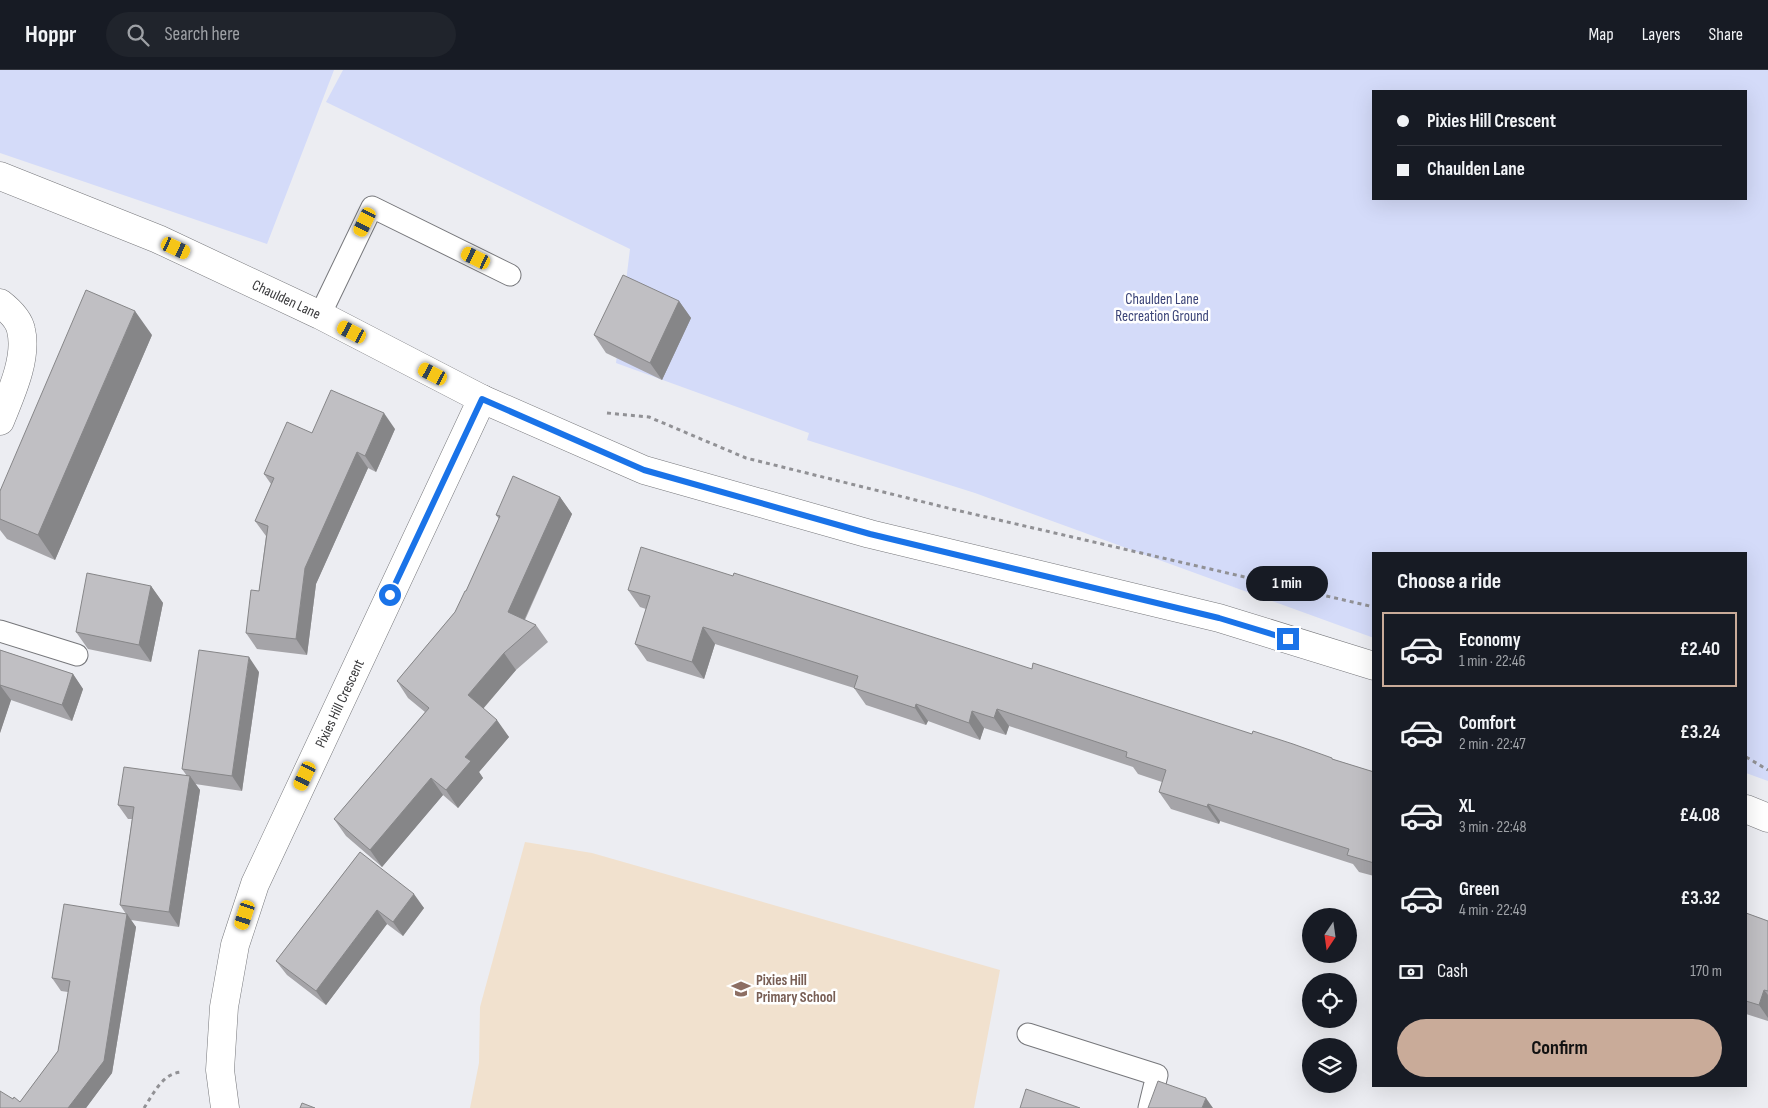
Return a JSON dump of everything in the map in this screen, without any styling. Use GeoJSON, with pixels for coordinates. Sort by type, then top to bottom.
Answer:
{"type":"FeatureCollection","features":[{"type":"Feature","properties":{"kind":"street","name":"Chaulden Lane"},"geometry":{"type":"LineString","coordinates":[[0,176],[158,239],[320,315],[482,399],[644,470],[870,534],[1219,618],[1372,665]]}},
{"type":"Feature","properties":{"kind":"street"},"geometry":{"type":"LineString","coordinates":[[0,303],[11,311],[21,330],[22,355],[17,379],[0,421]]}},
{"type":"Feature","properties":{"kind":"street","name":"Pixies Hill Crescent"},"geometry":{"type":"LineString","coordinates":[[225,1108],[220,1070],[224,1007],[235,945],[255,884],[482,399]]}},
{"type":"Feature","properties":{"kind":"street"},"geometry":{"type":"LineString","coordinates":[[1747,810],[1768,818]]}},
{"type":"Feature","properties":{"kind":"lane"},"geometry":{"type":"LineString","coordinates":[[320,315],[372,207],[510,275]]}},
{"type":"Feature","properties":{"kind":"lane"},"geometry":{"type":"LineString","coordinates":[[0,631],[77,656]]}},
{"type":"Feature","properties":{"kind":"lane"},"geometry":{"type":"LineString","coordinates":[[1028,1034],[1157,1075],[1149,1108]]}},
{"type":"Feature","properties":{"kind":"path"},"geometry":{"type":"LineString","coordinates":[[600,412],[649,417],[746,458],[960,511],[1372,606]]}},
{"type":"Feature","properties":{"kind":"path"},"geometry":{"type":"LineString","coordinates":[[1747,758],[1768,770]]}},
{"type":"Feature","properties":{"kind":"path"},"geometry":{"type":"LineString","coordinates":[[144,1108],[164,1079],[177,1072],[220,1070]]}},
{"type":"Feature","properties":{"kind":"shaded area","name":"Pixies Hill Primary School"},"geometry":{"type":"Polygon","coordinates":[[[525,842],[592,853],[1000,970],[974,1108],[470,1108],[479,1063],[480,1007],[525,842]]]}},
{"type":"Feature","properties":{"kind":"green space"},"geometry":{"type":"Polygon","coordinates":[[[0,70],[334,70],[267,244],[0,153],[0,70]]]}},
{"type":"Feature","properties":{"kind":"green space","name":"Chaulden Lane Recreation Ground"},"geometry":{"type":"Polygon","coordinates":[[[343,70],[1768,70],[1768,781],[1747,773],[1747,552],[1372,552],[1372,637],[975,493],[807,440],[809,433],[616,363],[630,249],[326,102],[343,70]]]}},
{"type":"Feature","properties":{"kind":"building"},"geometry":{"type":"Polygon","coordinates":[[[623,275],[679,301],[650,363],[594,335],[623,275]]]}},
{"type":"Feature","properties":{"kind":"building"},"geometry":{"type":"Polygon","coordinates":[[[86,290],[135,311],[38,535],[0,519],[0,491],[86,290]]]}},
{"type":"Feature","properties":{"kind":"building"},"geometry":{"type":"Polygon","coordinates":[[[331,390],[384,413],[365,456],[357,452],[305,568],[296,639],[246,633],[251,590],[259,591],[268,526],[255,521],[274,478],[264,474],[287,422],[312,433],[331,390]]]}},
{"type":"Feature","properties":{"kind":"building"},"geometry":{"type":"Polygon","coordinates":[[[513,476],[560,497],[508,612],[536,625],[504,653],[468,695],[497,720],[465,757],[471,761],[446,790],[431,778],[370,850],[334,819],[429,708],[397,681],[455,612],[500,516],[496,515],[513,476]]]}},
{"type":"Feature","properties":{"kind":"building"},"geometry":{"type":"Polygon","coordinates":[[[641,547],[733,576],[734,573],[1032,669],[1033,663],[1252,734],[1253,731],[1372,771],[1372,862],[1347,855],[1349,849],[1208,804],[1207,807],[1159,792],[1166,770],[1126,757],[1127,752],[997,709],[994,718],[972,711],[969,723],[916,704],[915,708],[854,688],[858,676],[703,627],[692,662],[635,644],[650,596],[628,590],[641,547]]]}},
{"type":"Feature","properties":{"kind":"building"},"geometry":{"type":"Polygon","coordinates":[[[87,573],[151,586],[139,645],[76,632],[87,573]]]}},
{"type":"Feature","properties":{"kind":"building"},"geometry":{"type":"Polygon","coordinates":[[[0,650],[73,674],[62,705],[0,685],[0,650]]]}},
{"type":"Feature","properties":{"kind":"building"},"geometry":{"type":"Polygon","coordinates":[[[199,650],[249,657],[232,776],[182,769],[199,650]]]}},
{"type":"Feature","properties":{"kind":"building"},"geometry":{"type":"Polygon","coordinates":[[[124,767],[190,776],[169,912],[120,905],[134,807],[118,805],[124,767]]]}},
{"type":"Feature","properties":{"kind":"building"},"geometry":{"type":"Polygon","coordinates":[[[360,852],[414,894],[393,922],[377,910],[316,991],[276,961],[360,852]]]}},
{"type":"Feature","properties":{"kind":"building"},"geometry":{"type":"Polygon","coordinates":[[[64,904],[127,914],[104,1061],[68,1108],[0,1108],[0,1091],[20,1102],[58,1051],[70,981],[52,978],[64,904]]]}},
{"type":"Feature","properties":{"kind":"building"},"geometry":{"type":"Polygon","coordinates":[[[1747,913],[1768,921],[1768,991],[1764,990],[1759,1005],[1747,1001],[1747,913]]]}},
{"type":"Feature","properties":{"kind":"building"},"geometry":{"type":"Polygon","coordinates":[[[1158,1081],[1206,1098],[1202,1108],[1148,1108],[1158,1081]]]}},
{"type":"Feature","properties":{"kind":"building"},"geometry":{"type":"Polygon","coordinates":[[[1026,1089],[1080,1108],[1020,1108],[1026,1089]]]}},
{"type":"Feature","properties":{"kind":"building"},"geometry":{"type":"Polygon","coordinates":[[[302,1103],[315,1108],[300,1108],[302,1103]]]}},
{"type":"Feature","properties":{"kind":"place","name":"Pixies Hill Primary School"},"geometry":{"type":"Point","coordinates":[741,989]}},
{"type":"Feature","properties":{"kind":"route"},"geometry":{"type":"LineString","coordinates":[[390,595],[482,399],[644,470],[870,534],[1219,618],[1288,639]]}}]}
